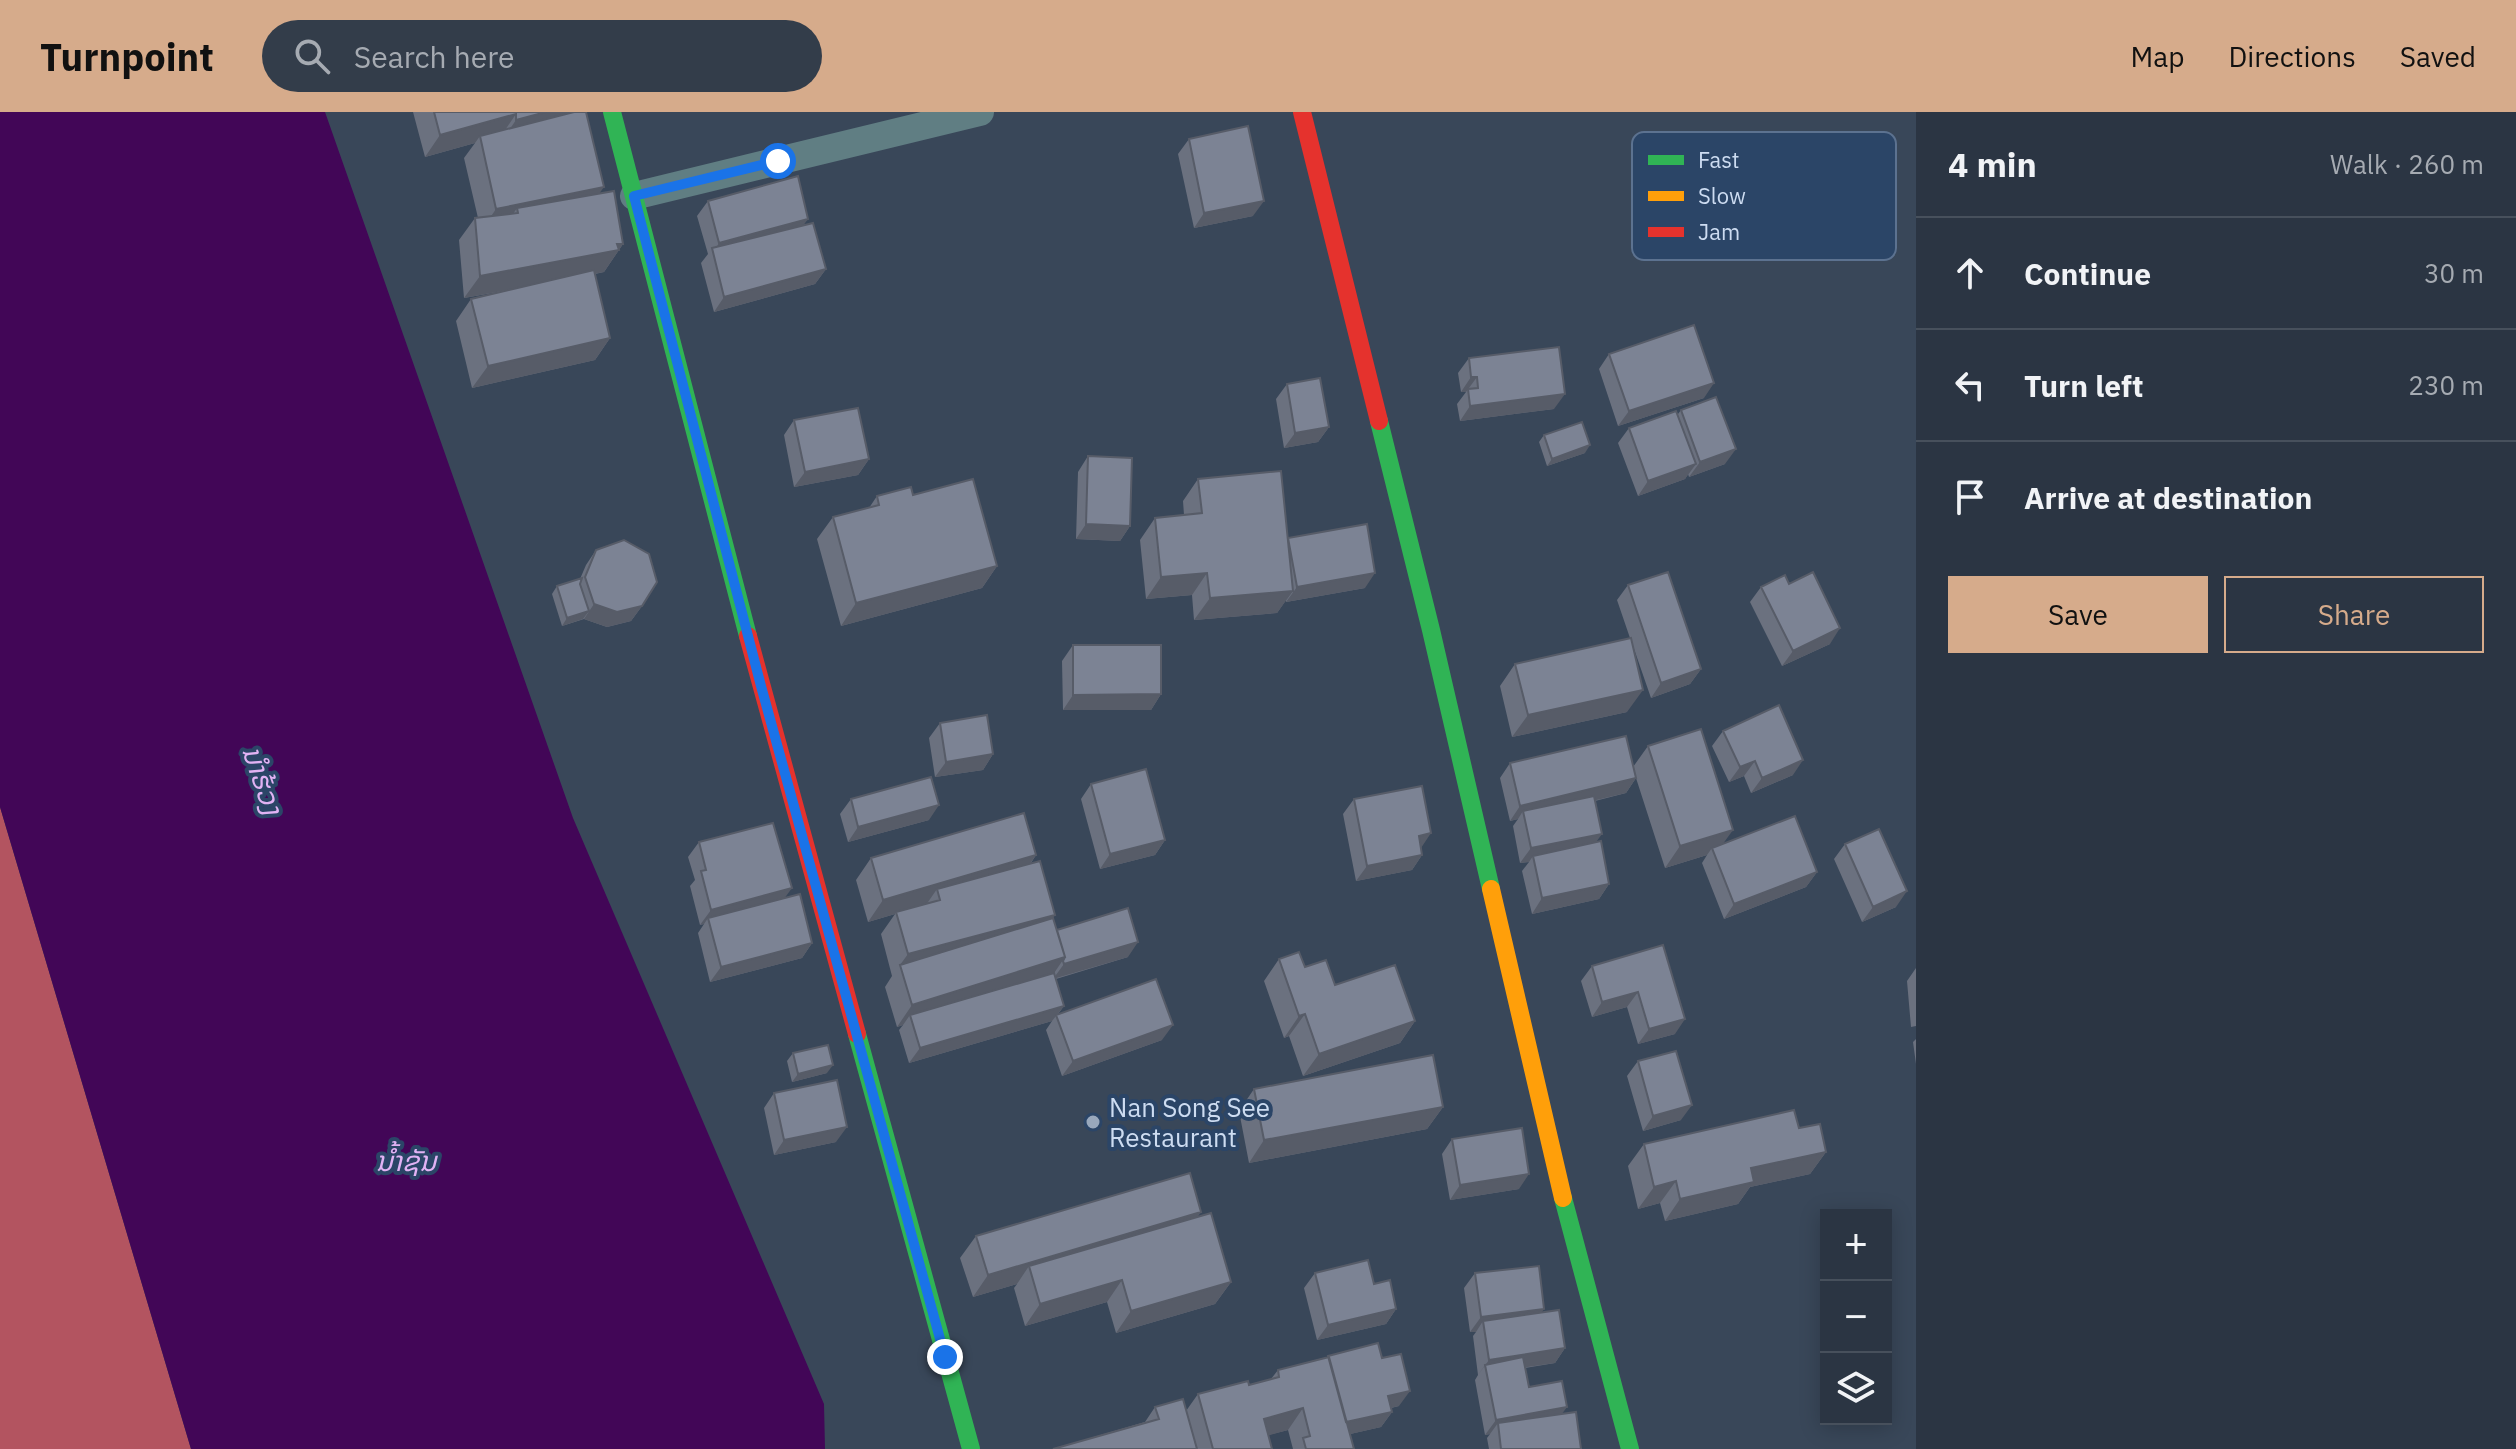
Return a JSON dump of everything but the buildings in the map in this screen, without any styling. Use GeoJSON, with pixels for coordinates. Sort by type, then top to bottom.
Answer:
{"type":"FeatureCollection","features":[{"type":"Feature","properties":{"kind":"street"},"geometry":{"type":"LineString","coordinates":[[612,112],[761,686],[971,1449]]}},
{"type":"Feature","properties":{"kind":"street"},"geometry":{"type":"LineString","coordinates":[[634,196],[980,112]]}},
{"type":"Feature","properties":{"kind":"street"},"geometry":{"type":"LineString","coordinates":[[1302,112],[1431,630],[1558,1181],[1630,1449]]}},
{"type":"Feature","properties":{"kind":"shaded area"},"geometry":{"type":"Polygon","coordinates":[[[0,807],[191,1449],[0,1449],[0,807]]]}},
{"type":"Feature","properties":{"kind":"water","name":"ນ້ຳຊັນ"},"geometry":{"type":"Polygon","coordinates":[[[0,112],[325,112],[573,818],[824,1404],[825,1449],[191,1449],[0,807],[0,112]]]}},
{"type":"Feature","properties":{"kind":"traffic: fast"},"geometry":{"type":"LineString","coordinates":[[612,112],[748,636]]}},
{"type":"Feature","properties":{"kind":"traffic: fast"},"geometry":{"type":"LineString","coordinates":[[1379,421],[1491,889]]}},
{"type":"Feature","properties":{"kind":"traffic: fast"},"geometry":{"type":"LineString","coordinates":[[857,1034],[971,1449]]}},
{"type":"Feature","properties":{"kind":"traffic: fast"},"geometry":{"type":"LineString","coordinates":[[1563,1198],[1630,1449]]}},
{"type":"Feature","properties":{"kind":"traffic: slow"},"geometry":{"type":"LineString","coordinates":[[1491,889],[1563,1198]]}},
{"type":"Feature","properties":{"kind":"traffic: jam"},"geometry":{"type":"LineString","coordinates":[[1302,112],[1379,421]]}},
{"type":"Feature","properties":{"kind":"traffic: jam"},"geometry":{"type":"LineString","coordinates":[[748,636],[857,1034]]}},
{"type":"Feature","properties":{"kind":"place","name":"Nan Song See Restaurant"},"geometry":{"type":"Point","coordinates":[1093,1122]}},
{"type":"Feature","properties":{"kind":"route"},"geometry":{"type":"LineString","coordinates":[[778,161],[634,196],[761,686],[945,1357]]}},
{"type":"Feature","properties":{"kind":"water label","name":"ນຳ້ຮວງ"},"geometry":{"type":"Point","coordinates":[263,780]}}]}
